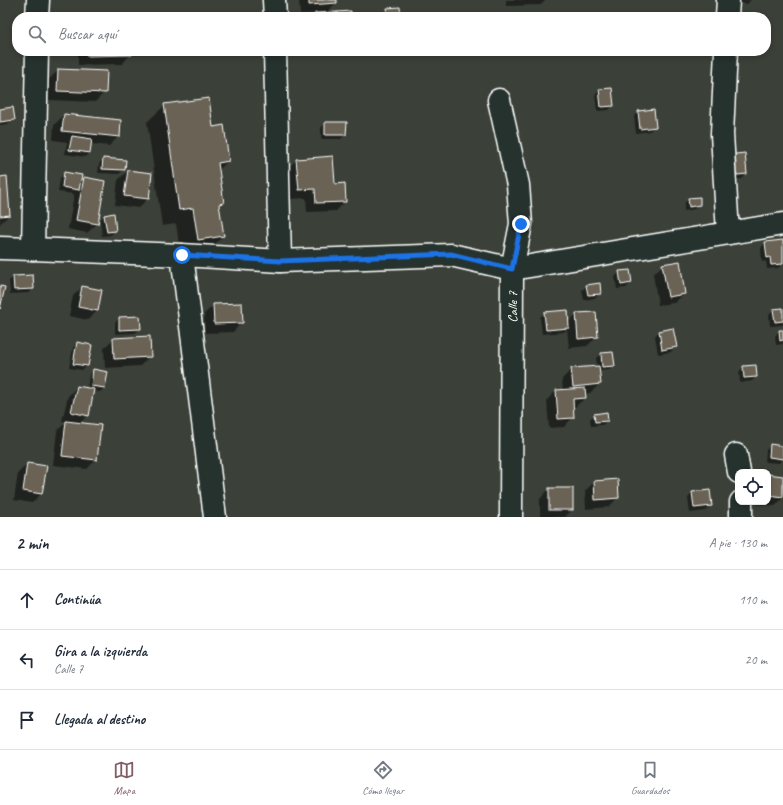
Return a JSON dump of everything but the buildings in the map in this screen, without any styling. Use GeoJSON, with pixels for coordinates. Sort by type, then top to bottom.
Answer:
{"type":"FeatureCollection","features":[{"type":"Feature","properties":{"kind":"street"},"geometry":{"type":"LineString","coordinates":[[37,12],[38,0]]}},
{"type":"Feature","properties":{"kind":"street"},"geometry":{"type":"LineString","coordinates":[[274,0],[274,12]]}},
{"type":"Feature","properties":{"kind":"street"},"geometry":{"type":"LineString","coordinates":[[727,12],[728,0]]}},
{"type":"Feature","properties":{"kind":"street"},"geometry":{"type":"LineString","coordinates":[[33,248],[37,56]]}},
{"type":"Feature","properties":{"kind":"street"},"geometry":{"type":"LineString","coordinates":[[275,56],[280,261]]}},
{"type":"Feature","properties":{"kind":"street"},"geometry":{"type":"LineString","coordinates":[[726,56],[722,134],[728,233]]}},
{"type":"Feature","properties":{"kind":"street","name":"Calle 7"},"geometry":{"type":"LineString","coordinates":[[499,100],[518,185],[521,224],[512,269],[511,517]]}},
{"type":"Feature","properties":{"kind":"street"},"geometry":{"type":"LineString","coordinates":[[0,248],[33,248],[280,261],[451,254],[512,269],[783,224]]}},
{"type":"Feature","properties":{"kind":"street"},"geometry":{"type":"LineString","coordinates":[[182,255],[216,517]]}},
{"type":"Feature","properties":{"kind":"street"},"geometry":{"type":"LineString","coordinates":[[741,505],[741,517]]}},
{"type":"Feature","properties":{"kind":"route"},"geometry":{"type":"LineString","coordinates":[[182,255],[280,261],[451,254],[512,269],[521,224]]}}]}
